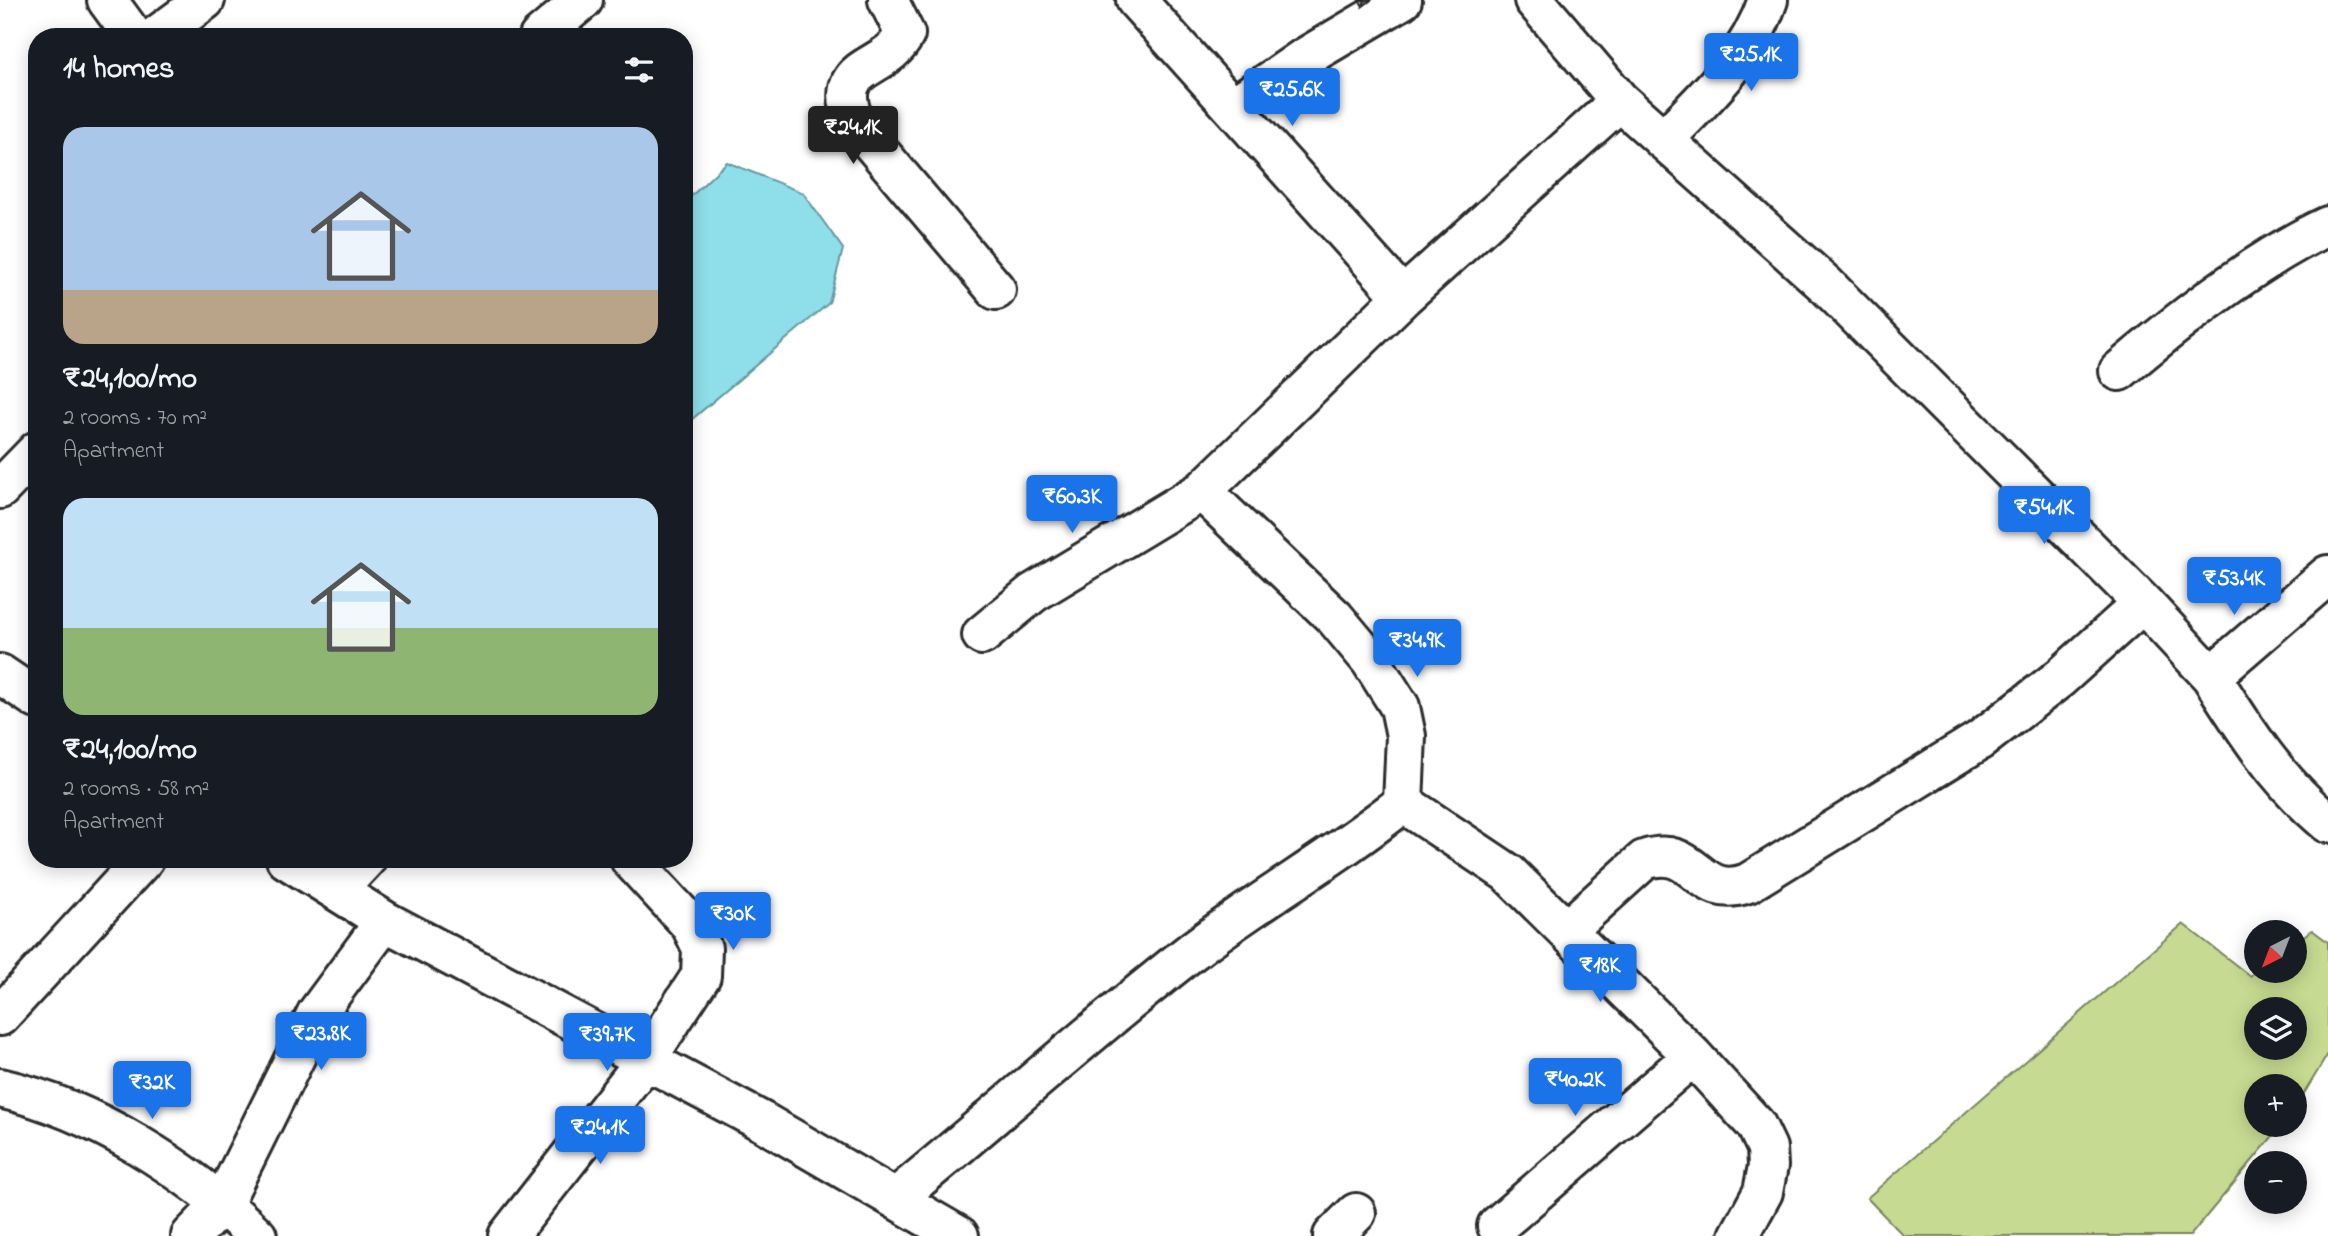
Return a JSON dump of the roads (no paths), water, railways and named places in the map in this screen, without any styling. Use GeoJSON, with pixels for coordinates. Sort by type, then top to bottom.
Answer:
{"type":"FeatureCollection","features":[{"type":"Feature","properties":{"kind":"street"},"geometry":{"type":"LineString","coordinates":[[107,0],[127,28]]}},
{"type":"Feature","properties":{"kind":"street"},"geometry":{"type":"LineString","coordinates":[[167,28],[205,0]]}},
{"type":"Feature","properties":{"kind":"street"},"geometry":{"type":"LineString","coordinates":[[550,28],[583,0]]}},
{"type":"Feature","properties":{"kind":"street"},"geometry":{"type":"LineString","coordinates":[[888,0],[905,34],[898,46],[853,78],[846,93],[848,106],[854,122],[996,290]]}},
{"type":"Feature","properties":{"kind":"street"},"geometry":{"type":"LineString","coordinates":[[1136,0],[1403,297]]}},
{"type":"Feature","properties":{"kind":"street"},"geometry":{"type":"LineString","coordinates":[[1234,106],[1304,58],[1402,0]]}},
{"type":"Feature","properties":{"kind":"street"},"geometry":{"type":"LineString","coordinates":[[1534,0],[1620,101],[1826,285],[2143,603],[2211,676],[2249,737],[2278,775],[2328,823]]}},
{"type":"Feature","properties":{"kind":"street"},"geometry":{"type":"LineString","coordinates":[[1663,140],[1732,70],[1761,21],[1768,0]]}},
{"type":"Feature","properties":{"kind":"street"},"geometry":{"type":"LineString","coordinates":[[982,635],[1033,593],[1202,491],[1403,297],[1620,101]]}},
{"type":"Feature","properties":{"kind":"street"},"geometry":{"type":"LineString","coordinates":[[2119,371],[2189,315],[2300,239],[2328,226]]}},
{"type":"Feature","properties":{"kind":"street"},"geometry":{"type":"LineString","coordinates":[[0,489],[28,460]]}},
{"type":"Feature","properties":{"kind":"street"},"geometry":{"type":"LineString","coordinates":[[897,1197],[1194,950],[1249,908],[1369,830],[1403,803],[1406,736],[1400,707],[1371,661],[1335,618],[1202,491]]}},
{"type":"Feature","properties":{"kind":"street"},"geometry":{"type":"LineString","coordinates":[[2211,676],[2328,575]]}},
{"type":"Feature","properties":{"kind":"street"},"geometry":{"type":"LineString","coordinates":[[1568,929],[1644,860],[1660,855],[1672,856],[1685,862],[1708,883],[1735,887],[1748,883],[1980,740],[2060,678],[2143,603]]}},
{"type":"Feature","properties":{"kind":"street"},"geometry":{"type":"LineString","coordinates":[[0,674],[28,693]]}},
{"type":"Feature","properties":{"kind":"street"},"geometry":{"type":"LineString","coordinates":[[1403,803],[1508,873],[1568,929],[1693,1056],[1756,1125],[1767,1148],[1768,1167],[1763,1192],[1739,1236]]}},
{"type":"Feature","properties":{"kind":"street"},"geometry":{"type":"LineString","coordinates":[[0,1016],[136,868]]}},
{"type":"Feature","properties":{"kind":"street"},"geometry":{"type":"LineString","coordinates":[[302,868],[385,921],[897,1197],[959,1236]]}},
{"type":"Feature","properties":{"kind":"street"},"geometry":{"type":"LineString","coordinates":[[338,889],[358,868]]}},
{"type":"Feature","properties":{"kind":"street"},"geometry":{"type":"LineString","coordinates":[[508,1236],[646,1060],[701,976],[704,962],[702,948],[690,924],[638,868]]}},
{"type":"Feature","properties":{"kind":"street"},"geometry":{"type":"LineString","coordinates":[[191,1236],[223,1203],[317,1013],[385,921]]}},
{"type":"Feature","properties":{"kind":"street"},"geometry":{"type":"LineString","coordinates":[[1497,1226],[1693,1056]]}},
{"type":"Feature","properties":{"kind":"street"},"geometry":{"type":"LineString","coordinates":[[0,1088],[24,1093],[89,1120],[151,1154],[223,1203],[257,1236]]}},
{"type":"Feature","properties":{"kind":"water"},"geometry":{"type":"Polygon","coordinates":[[[727,162],[803,193],[843,249],[829,303],[693,418],[693,194],[727,162]]]}}]}
